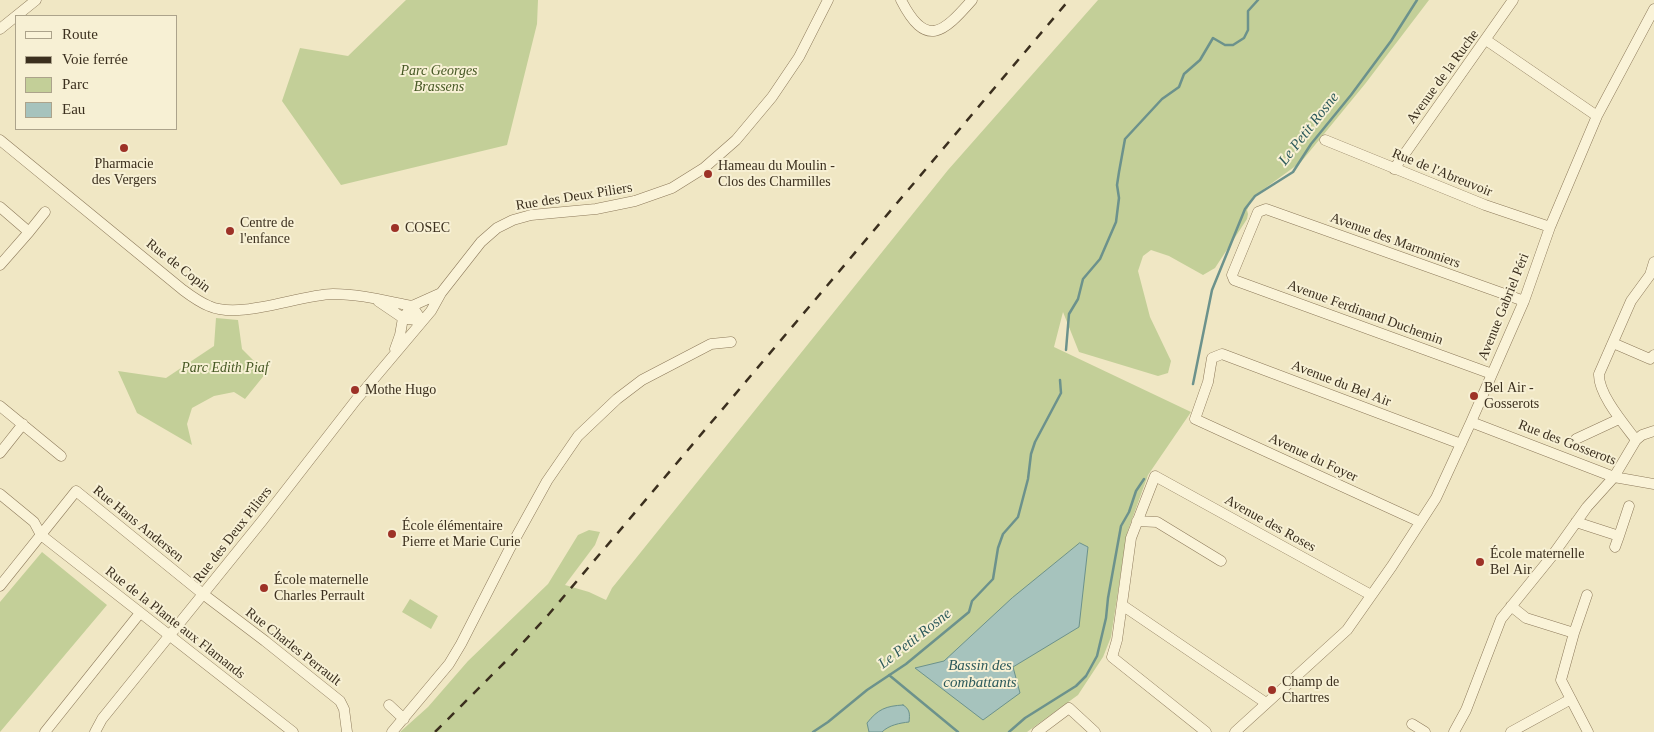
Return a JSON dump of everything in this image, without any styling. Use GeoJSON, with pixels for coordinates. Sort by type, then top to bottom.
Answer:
{"type":"FeatureCollection","features":[{"type":"Feature","properties":{"kind":"street"},"geometry":{"type":"LineString","coordinates":[[18,15],[36,0]]}},
{"type":"Feature","properties":{"kind":"street","name":"Rue des Deux Piliers"},"geometry":{"type":"LineString","coordinates":[[95,732],[102,720],[431,311],[441,292],[481,242],[497,228],[508,222],[531,215],[596,209],[635,201],[672,188],[704,168],[736,140],[772,97],[800,57],[828,0]]}},
{"type":"Feature","properties":{"kind":"street"},"geometry":{"type":"LineString","coordinates":[[901,0],[921,27],[933,32],[945,28],[972,0]]}},
{"type":"Feature","properties":{"kind":"street","name":"Avenue de la Ruche"},"geometry":{"type":"LineString","coordinates":[[1394,169],[1513,0]]}},
{"type":"Feature","properties":{"kind":"street","name":"Avenue Gabriel Péri"},"geometry":{"type":"LineString","coordinates":[[1235,732],[1347,630],[1436,498],[1524,301],[1550,227],[1597,116],[1654,9]]}},
{"type":"Feature","properties":{"kind":"street"},"geometry":{"type":"LineString","coordinates":[[0,30],[15,18]]}},
{"type":"Feature","properties":{"kind":"street"},"geometry":{"type":"LineString","coordinates":[[1486,40],[1597,116]]}},
{"type":"Feature","properties":{"kind":"street","name":"Rue de Copin"},"geometry":{"type":"LineString","coordinates":[[0,140],[183,290],[210,307],[232,310],[275,304],[310,296],[333,294],[357,295],[412,306]]}},
{"type":"Feature","properties":{"kind":"street","name":"Rue de l'Abreuvoir"},"geometry":{"type":"LineString","coordinates":[[1325,140],[1485,205],[1550,227]]}},
{"type":"Feature","properties":{"kind":"street"},"geometry":{"type":"LineString","coordinates":[[0,207],[29,232]]}},
{"type":"Feature","properties":{"kind":"street","name":"Avenue des Marronniers"},"geometry":{"type":"LineString","coordinates":[[1232,275],[1258,212],[1266,209],[1524,301]]}},
{"type":"Feature","properties":{"kind":"street"},"geometry":{"type":"LineString","coordinates":[[0,266],[45,212]]}},
{"type":"Feature","properties":{"kind":"street"},"geometry":{"type":"LineString","coordinates":[[1636,440],[1620,419],[1599,382],[1599,374],[1632,301],[1650,275],[1654,262]]}},
{"type":"Feature","properties":{"kind":"street","name":"Avenue Ferdinand Duchemin"},"geometry":{"type":"LineString","coordinates":[[1232,275],[1234,280],[1492,374]]}},
{"type":"Feature","properties":{"kind":"street","name":"Rue des Deux Piliers"},"geometry":{"type":"LineString","coordinates":[[393,356],[403,318],[412,306],[441,292]]}},
{"type":"Feature","properties":{"kind":"street"},"geometry":{"type":"LineString","coordinates":[[375,299],[403,318],[422,321]]}},
{"type":"Feature","properties":{"kind":"street"},"geometry":{"type":"LineString","coordinates":[[412,306],[422,321]]}},
{"type":"Feature","properties":{"kind":"street"},"geometry":{"type":"LineString","coordinates":[[392,732],[439,677],[461,644],[547,481],[578,436],[617,399],[642,380],[711,344],[731,342]]}},
{"type":"Feature","properties":{"kind":"street"},"geometry":{"type":"LineString","coordinates":[[1613,343],[1650,359],[1654,355]]}},
{"type":"Feature","properties":{"kind":"street","name":"Avenue du Bel Air"},"geometry":{"type":"LineString","coordinates":[[1195,419],[1208,382],[1212,358],[1222,354],[1461,444]]}},
{"type":"Feature","properties":{"kind":"street"},"geometry":{"type":"LineString","coordinates":[[0,406],[61,456]]}},
{"type":"Feature","properties":{"kind":"street","name":"Avenue du Foyer"},"geometry":{"type":"LineString","coordinates":[[1195,419],[1420,522]]}},
{"type":"Feature","properties":{"kind":"street"},"geometry":{"type":"LineString","coordinates":[[1576,439],[1620,419]]}},
{"type":"Feature","properties":{"kind":"street","name":"Rue des Gosserots"},"geometry":{"type":"LineString","coordinates":[[1471,422],[1614,476],[1654,484]]}},
{"type":"Feature","properties":{"kind":"street"},"geometry":{"type":"LineString","coordinates":[[0,453],[23,424]]}},
{"type":"Feature","properties":{"kind":"street"},"geometry":{"type":"LineString","coordinates":[[1454,732],[1466,710],[1502,619],[1552,556],[1576,522],[1614,476],[1636,440],[1642,435],[1654,431]]}},
{"type":"Feature","properties":{"kind":"street","name":"Avenue des Roses"},"geometry":{"type":"LineString","coordinates":[[1137,521],[1155,476],[1371,596]]}},
{"type":"Feature","properties":{"kind":"street","name":"Rue Hans Andersen"},"geometry":{"type":"LineString","coordinates":[[40,535],[76,491],[203,594]]}},
{"type":"Feature","properties":{"kind":"street","name":"Rue de la Plante aux Flamands"},"geometry":{"type":"LineString","coordinates":[[0,494],[34,522],[40,535],[293,732]]}},
{"type":"Feature","properties":{"kind":"street"},"geometry":{"type":"LineString","coordinates":[[1615,546],[1629,506]]}},
{"type":"Feature","properties":{"kind":"street"},"geometry":{"type":"LineString","coordinates":[[1206,732],[1112,658],[1117,640],[1131,538],[1137,521],[1156,522],[1221,561]]}},
{"type":"Feature","properties":{"kind":"street"},"geometry":{"type":"LineString","coordinates":[[1576,522],[1619,536]]}},
{"type":"Feature","properties":{"kind":"street"},"geometry":{"type":"LineString","coordinates":[[0,586],[40,535]]}},
{"type":"Feature","properties":{"kind":"street","name":"Rue Charles Perrault"},"geometry":{"type":"LineString","coordinates":[[203,594],[340,701],[344,709],[347,732]]}},
{"type":"Feature","properties":{"kind":"street"},"geometry":{"type":"LineString","coordinates":[[1587,595],[1574,633],[1562,680],[1588,732]]}},
{"type":"Feature","properties":{"kind":"street"},"geometry":{"type":"LineString","coordinates":[[1122,605],[1266,703]]}},
{"type":"Feature","properties":{"kind":"street"},"geometry":{"type":"LineString","coordinates":[[1512,606],[1526,618],[1574,633]]}},
{"type":"Feature","properties":{"kind":"street"},"geometry":{"type":"LineString","coordinates":[[45,732],[140,613]]}},
{"type":"Feature","properties":{"kind":"street"},"geometry":{"type":"LineString","coordinates":[[1511,732],[1571,699]]}},
{"type":"Feature","properties":{"kind":"street"},"geometry":{"type":"LineString","coordinates":[[389,705],[404,719]]}},
{"type":"Feature","properties":{"kind":"street"},"geometry":{"type":"LineString","coordinates":[[1037,732],[1069,708],[1095,732]]}},
{"type":"Feature","properties":{"kind":"street"},"geometry":{"type":"LineString","coordinates":[[1412,724],[1425,732]]}},
{"type":"Feature","properties":{"kind":"green space","name":"Parc Georges Brassens"},"geometry":{"type":"Polygon","coordinates":[[[406,0],[538,0],[537,24],[507,145],[341,185],[282,101],[300,48],[348,56],[406,0]]]}},
{"type":"Feature","properties":{"kind":"green space"},"geometry":{"type":"Polygon","coordinates":[[[1098,0],[1429,0],[1365,84],[1301,162],[1253,197],[1247,210],[1247,219],[1215,268],[1203,275],[1169,256],[1151,250],[1143,256],[1138,271],[1150,317],[1171,361],[1168,373],[1158,376],[1079,352],[1063,312],[1054,347],[1191,412],[1148,475],[1127,533],[1111,637],[1103,657],[1078,695],[1027,732],[400,732],[428,707],[468,661],[548,584],[578,535],[589,530],[600,532],[595,545],[565,585],[589,592],[606,600],[612,588],[948,170],[1098,0]]]}},
{"type":"Feature","properties":{"kind":"green space","name":"Parc Edith Piaf"},"geometry":{"type":"Polygon","coordinates":[[[216,318],[238,320],[242,349],[266,373],[245,399],[234,392],[214,396],[192,408],[187,424],[192,445],[137,413],[118,371],[166,378],[214,346],[216,318]]]}},
{"type":"Feature","properties":{"kind":"green space"},"geometry":{"type":"Polygon","coordinates":[[[42,552],[107,605],[0,732],[0,602],[42,552]]]}},
{"type":"Feature","properties":{"kind":"green space"},"geometry":{"type":"Polygon","coordinates":[[[410,599],[438,616],[431,629],[402,612],[410,599]]]}},
{"type":"Feature","properties":{"kind":"water","name":"Bassin des combattants"},"geometry":{"type":"Polygon","coordinates":[[[1080,543],[1088,547],[1079,627],[1013,667],[1020,693],[983,720],[915,668],[944,661],[1012,598],[1080,543]]]}},
{"type":"Feature","properties":{"kind":"water"},"geometry":{"type":"Polygon","coordinates":[[[903,705],[909,712],[909,722],[891,726],[882,732],[869,732],[867,723],[875,714],[887,707],[903,705]]]}},
{"type":"Feature","properties":{"kind":"waterway","name":"Le Petit Rosne"},"geometry":{"type":"LineString","coordinates":[[1066,350],[1069,314],[1078,299],[1083,279],[1100,259],[1116,222],[1119,198],[1117,185],[1125,139],[1162,99],[1179,87],[1184,74],[1200,60],[1213,38],[1225,45],[1233,45],[1244,38],[1248,30],[1248,11],[1258,0]]}},
{"type":"Feature","properties":{"kind":"waterway","name":"Le Petit Rosne"},"geometry":{"type":"LineString","coordinates":[[1193,384],[1212,290],[1245,209],[1255,196],[1293,172],[1311,144],[1351,95],[1391,41],[1417,0]]}},
{"type":"Feature","properties":{"kind":"waterway","name":"Le Petit Rosne"},"geometry":{"type":"LineString","coordinates":[[813,732],[867,690],[906,664],[969,612],[972,601],[993,579],[998,548],[1003,534],[1018,517],[1028,479],[1031,454],[1035,442],[1061,393],[1060,380]]}},
{"type":"Feature","properties":{"kind":"waterway"},"geometry":{"type":"LineString","coordinates":[[1009,732],[1025,718],[1076,686],[1086,676],[1097,656],[1106,618],[1121,526],[1129,512],[1136,491],[1144,479]]}},
{"type":"Feature","properties":{"kind":"waterway"},"geometry":{"type":"LineString","coordinates":[[889,675],[958,732]]}},
{"type":"Feature","properties":{"kind":"railway"},"geometry":{"type":"LineString","coordinates":[[435,732],[509,658],[549,614],[1069,0]]}},
{"type":"Feature","properties":{"kind":"place","name":"Pharmacie des Vergers"},"geometry":{"type":"Point","coordinates":[124,148]}},
{"type":"Feature","properties":{"kind":"place","name":"Hameau du Moulin - Clos des Charmilles"},"geometry":{"type":"Point","coordinates":[708,174]}},
{"type":"Feature","properties":{"kind":"place","name":"COSEC"},"geometry":{"type":"Point","coordinates":[395,228]}},
{"type":"Feature","properties":{"kind":"place","name":"Centre de l'enfance"},"geometry":{"type":"Point","coordinates":[230,231]}},
{"type":"Feature","properties":{"kind":"place","name":"Mothe Hugo"},"geometry":{"type":"Point","coordinates":[355,390]}},
{"type":"Feature","properties":{"kind":"place","name":"Bel Air - Gosserots"},"geometry":{"type":"Point","coordinates":[1474,396]}},
{"type":"Feature","properties":{"kind":"place","name":"École élémentaire Pierre et Marie Curie"},"geometry":{"type":"Point","coordinates":[392,534]}},
{"type":"Feature","properties":{"kind":"place","name":"École maternelle Bel Air"},"geometry":{"type":"Point","coordinates":[1480,562]}},
{"type":"Feature","properties":{"kind":"place","name":"École maternelle Charles Perrault"},"geometry":{"type":"Point","coordinates":[264,588]}},
{"type":"Feature","properties":{"kind":"place","name":"Champ de Chartres"},"geometry":{"type":"Point","coordinates":[1272,690]}}]}
